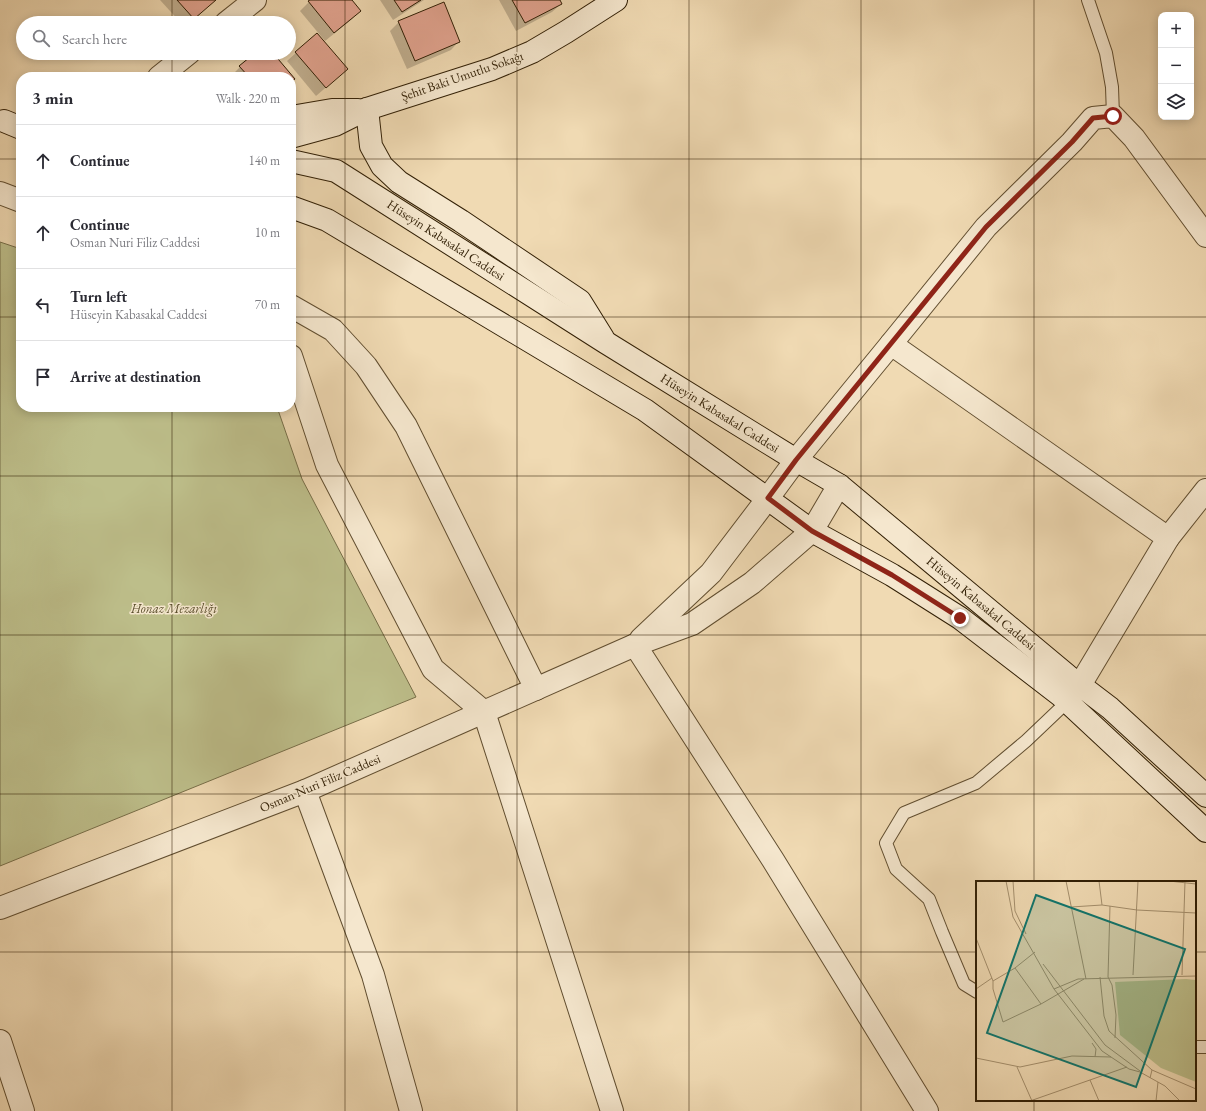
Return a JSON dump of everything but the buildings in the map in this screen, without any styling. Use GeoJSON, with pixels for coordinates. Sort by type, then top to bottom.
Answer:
{"type":"FeatureCollection","features":[{"type":"Feature","properties":{"kind":"street"},"geometry":{"type":"LineString","coordinates":[[235,16],[255,0]]}},
{"type":"Feature","properties":{"kind":"street","name":"Şehit Baki Umutlu Sokağı"},"geometry":{"type":"LineString","coordinates":[[367,109],[492,69],[532,52],[616,0]]}},
{"type":"Feature","properties":{"kind":"street"},"geometry":{"type":"LineString","coordinates":[[165,72],[180,60]]}},
{"type":"Feature","properties":{"kind":"street"},"geometry":{"type":"LineString","coordinates":[[296,116],[332,110],[367,109]]}},
{"type":"Feature","properties":{"kind":"street"},"geometry":{"type":"LineString","coordinates":[[296,136],[335,125],[367,109]]}},
{"type":"Feature","properties":{"kind":"street"},"geometry":{"type":"LineString","coordinates":[[367,109],[371,146],[382,166],[393,177],[580,301],[605,342]]}},
{"type":"Feature","properties":{"kind":"street"},"geometry":{"type":"LineString","coordinates":[[1113,116],[1134,138],[1206,236]]}},
{"type":"Feature","properties":{"kind":"street","name":"Osman Nuri Filiz Caddesi"},"geometry":{"type":"LineString","coordinates":[[635,645],[711,573],[796,460],[986,227],[1072,142],[1093,118],[1113,116]]}},
{"type":"Feature","properties":{"kind":"street","name":"Hüseyin Kabasakal Caddesi"},"geometry":{"type":"LineString","coordinates":[[296,162],[336,170],[605,342],[839,485],[1073,693],[1206,831]]}},
{"type":"Feature","properties":{"kind":"street"},"geometry":{"type":"LineString","coordinates":[[0,193],[16,199]]}},
{"type":"Feature","properties":{"kind":"street","name":"Hüseyin Kabasakal Caddesi"},"geometry":{"type":"LineString","coordinates":[[296,209],[327,220],[645,410],[812,531],[892,575],[1073,693],[1110,708],[1206,796]]}},
{"type":"Feature","properties":{"kind":"street"},"geometry":{"type":"LineString","coordinates":[[296,309],[333,330],[366,366],[406,426],[536,689]]}},
{"type":"Feature","properties":{"kind":"street"},"geometry":{"type":"LineString","coordinates":[[891,344],[1168,538]]}},
{"type":"Feature","properties":{"kind":"street"},"geometry":{"type":"LineString","coordinates":[[296,371],[327,465],[434,669],[484,712],[612,1111]]}},
{"type":"Feature","properties":{"kind":"street","name":"Osman Nuri Filiz Caddesi"},"geometry":{"type":"LineString","coordinates":[[0,908],[305,791],[635,645],[692,624],[752,583],[812,531],[839,485]]}},
{"type":"Feature","properties":{"kind":"street"},"geometry":{"type":"LineString","coordinates":[[1073,693],[1168,538],[1206,490]]}},
{"type":"Feature","properties":{"kind":"street"},"geometry":{"type":"LineString","coordinates":[[635,645],[773,860],[927,1111]]}},
{"type":"Feature","properties":{"kind":"street"},"geometry":{"type":"LineString","coordinates":[[305,791],[373,975],[411,1111]]}},
{"type":"Feature","properties":{"kind":"street"},"geometry":{"type":"LineString","coordinates":[[0,1041],[23,1111]]}},
{"type":"Feature","properties":{"kind":"lane"},"geometry":{"type":"LineString","coordinates":[[1088,0],[1106,53],[1112,87],[1113,116]]}},
{"type":"Feature","properties":{"kind":"lane"},"geometry":{"type":"LineString","coordinates":[[976,991],[964,984],[929,899],[896,869],[886,843],[904,813],[976,783],[1026,741],[1073,693]]}},
{"type":"Feature","properties":{"kind":"green space","name":"Honaz Mezarlığı"},"geometry":{"type":"Polygon","coordinates":[[[0,242],[16,247],[16,412],[279,412],[302,479],[416,697],[0,866],[0,242]]]}},
{"type":"Feature","properties":{"kind":"route"},"geometry":{"type":"LineString","coordinates":[[960,618],[892,575],[812,531],[768,498],[796,460],[986,227],[1072,142],[1093,118],[1113,116]]}}]}
